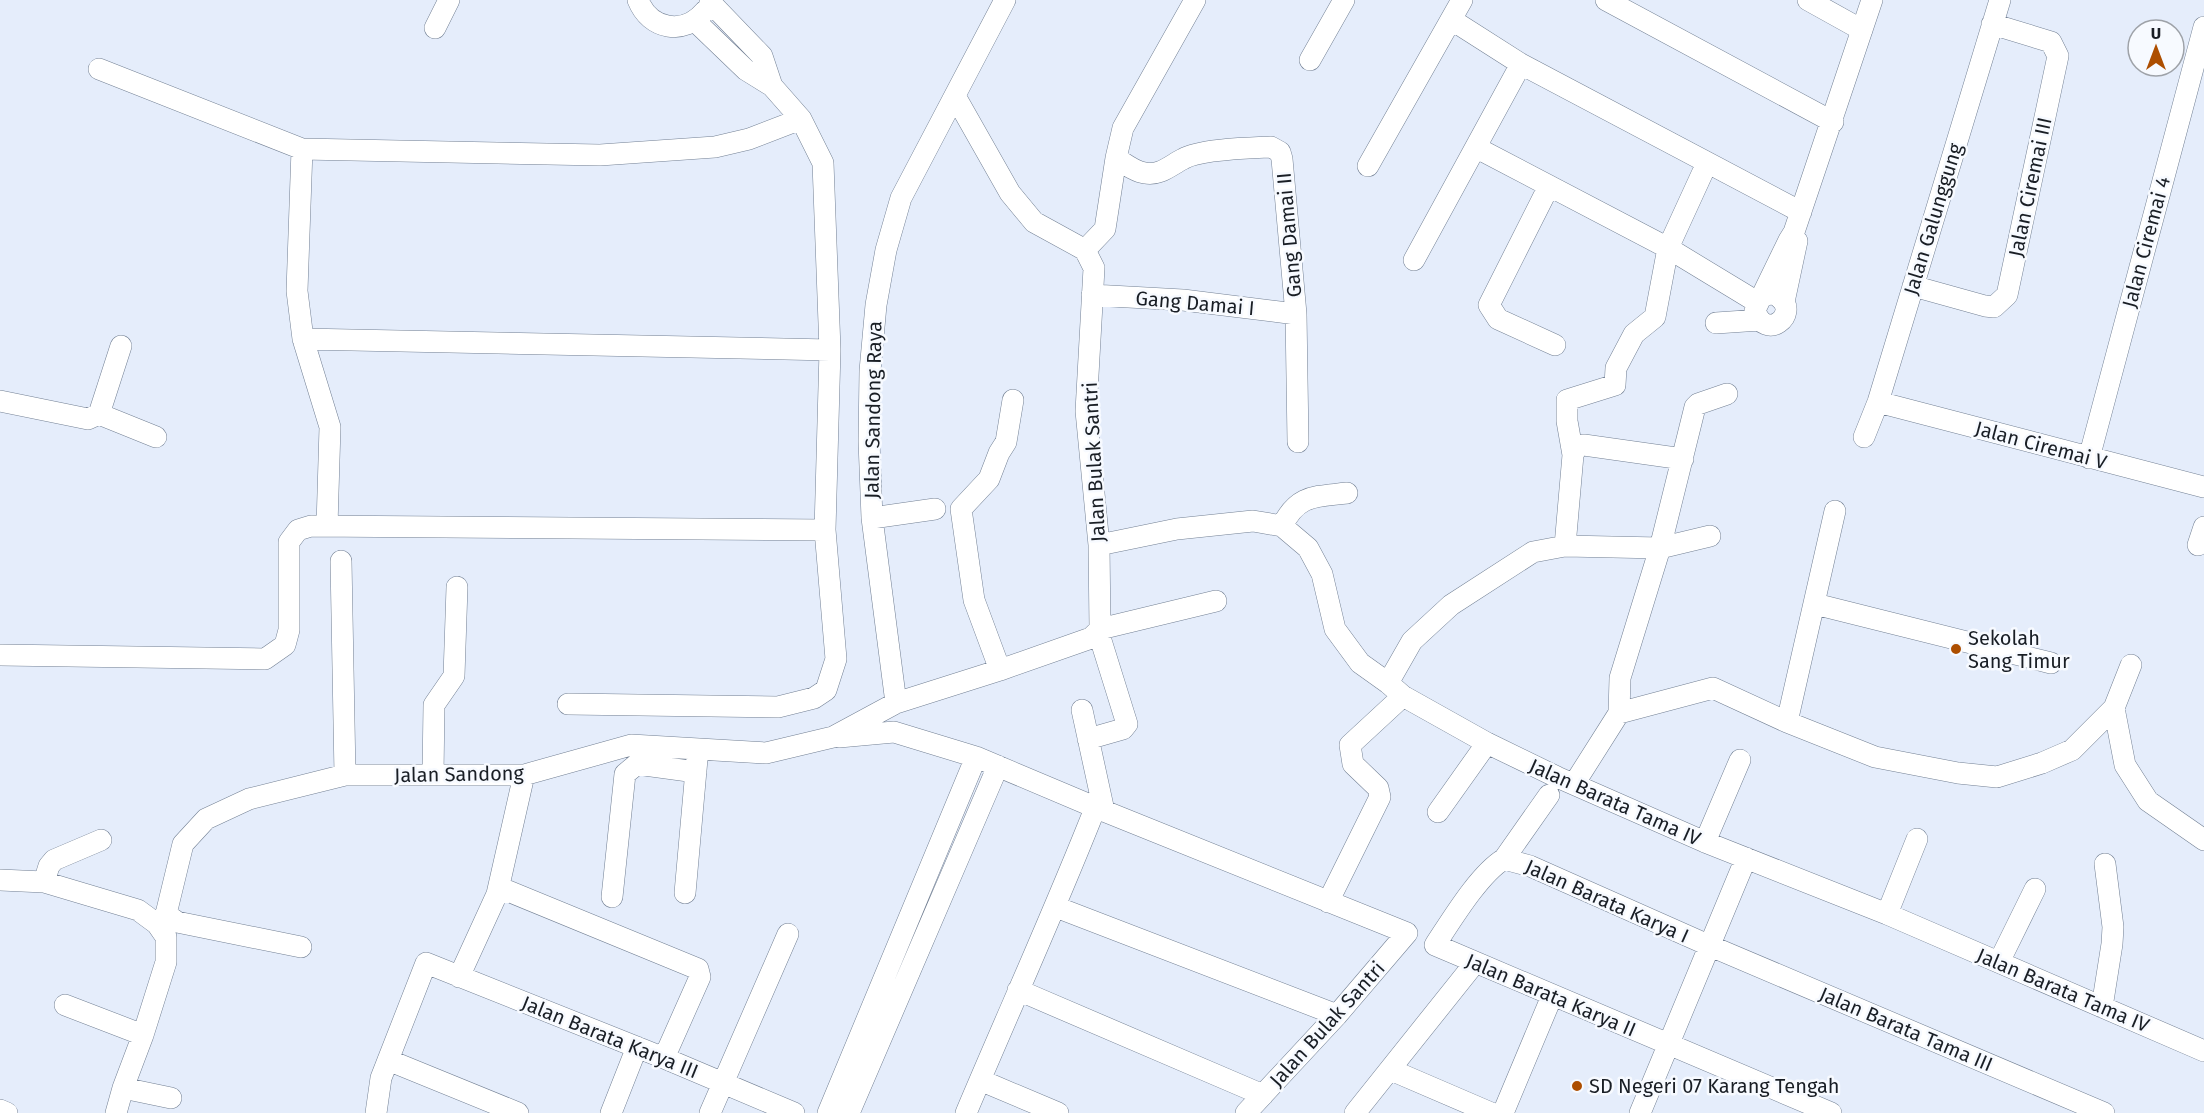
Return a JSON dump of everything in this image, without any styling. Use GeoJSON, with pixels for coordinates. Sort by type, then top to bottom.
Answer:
{"type":"FeatureCollection","features":[{"type":"Feature","properties":{"kind":"street"},"geometry":{"type":"LineString","coordinates":[[435,28],[449,0]]}},
{"type":"Feature","properties":{"kind":"street"},"geometry":{"type":"LineString","coordinates":[[638,0],[647,16],[662,25],[679,27],[695,21],[704,13],[710,1],[762,56],[772,86]]}},
{"type":"Feature","properties":{"kind":"street","name":"Jalan Sandong Raya"},"geometry":{"type":"LineString","coordinates":[[896,703],[872,518],[869,441],[870,371],[876,305],[886,250],[901,198],[1005,0]]}},
{"type":"Feature","properties":{"kind":"street"},"geometry":{"type":"LineString","coordinates":[[955,96],[1011,193],[1034,222],[1085,249],[1105,229],[1123,128],[1195,0]]}},
{"type":"Feature","properties":{"kind":"street"},"geometry":{"type":"LineString","coordinates":[[1311,60],[1344,0]]}},
{"type":"Feature","properties":{"kind":"street"},"geometry":{"type":"LineString","coordinates":[[1368,166],[1462,0]]}},
{"type":"Feature","properties":{"kind":"street"},"geometry":{"type":"LineString","coordinates":[[1606,0],[1833,122]]}},
{"type":"Feature","properties":{"kind":"street"},"geometry":{"type":"LineString","coordinates":[[1808,0],[1862,30]]}},
{"type":"Feature","properties":{"kind":"street"},"geometry":{"type":"LineString","coordinates":[[1760,306],[1798,222],[1872,0]]}},
{"type":"Feature","properties":{"kind":"street","name":"Jalan Galunggung"},"geometry":{"type":"LineString","coordinates":[[1864,437],[1878,402],[2000,0]]}},
{"type":"Feature","properties":{"kind":"street"},"geometry":{"type":"LineString","coordinates":[[1452,20],[1521,64],[1707,163],[1798,222]]}},
{"type":"Feature","properties":{"kind":"street"},"geometry":{"type":"LineString","coordinates":[[568,704],[778,706],[814,698],[826,690],[836,659],[825,530],[830,351],[823,163],[801,119],[772,86],[746,70],[695,21]]}},
{"type":"Feature","properties":{"kind":"street","name":"Jalan Ciremai III"},"geometry":{"type":"LineString","coordinates":[[1913,286],[1994,307],[2007,295],[2058,56],[2051,42],[1992,24]]}},
{"type":"Feature","properties":{"kind":"street","name":"Jalan Ciremai 4"},"geometry":{"type":"LineString","coordinates":[[2089,458],[2204,27]]}},
{"type":"Feature","properties":{"kind":"street"},"geometry":{"type":"LineString","coordinates":[[1414,260],[1521,64]]}},
{"type":"Feature","properties":{"kind":"street"},"geometry":{"type":"LineString","coordinates":[[99,69],[302,149],[622,154],[715,147],[749,139],[801,119]]}},
{"type":"Feature","properties":{"kind":"street","name":"Gang Damai II"},"geometry":{"type":"LineString","coordinates":[[1116,158],[1143,173],[1150,174],[1168,169],[1183,159],[1200,154],[1271,147],[1280,152],[1296,314]]}},
{"type":"Feature","properties":{"kind":"street"},"geometry":{"type":"LineString","coordinates":[[1477,148],[1668,248],[1760,306]]}},
{"type":"Feature","properties":{"kind":"street"},"geometry":{"type":"LineString","coordinates":[[302,149],[297,291],[303,339],[330,427],[327,526]]}},
{"type":"Feature","properties":{"kind":"street"},"geometry":{"type":"LineString","coordinates":[[1565,546],[1573,455],[1567,421],[1567,400],[1614,385],[1616,368],[1634,334],[1655,317],[1668,248],[1707,163]]}},
{"type":"Feature","properties":{"kind":"street"},"geometry":{"type":"LineString","coordinates":[[1549,186],[1489,305],[1498,319],[1555,345]]}},
{"type":"Feature","properties":{"kind":"street"},"geometry":{"type":"LineString","coordinates":[[1716,323],[1760,306],[1771,293],[1779,296],[1784,302],[1798,243],[1798,222]]}},
{"type":"Feature","properties":{"kind":"street","name":"Jalan Bulak Santri"},"geometry":{"type":"LineString","coordinates":[[1085,249],[1094,268],[1086,411],[1099,545],[1099,630],[1126,724],[1122,729],[1088,739]]}},
{"type":"Feature","properties":{"kind":"street","name":"Gang Damai I"},"geometry":{"type":"LineString","coordinates":[[1092,295],[1184,300],[1296,314]]}},
{"type":"Feature","properties":{"kind":"street"},"geometry":{"type":"LineString","coordinates":[[1296,314],[1298,442]]}},
{"type":"Feature","properties":{"kind":"street"},"geometry":{"type":"LineString","coordinates":[[303,339],[830,351]]}},
{"type":"Feature","properties":{"kind":"street"},"geometry":{"type":"LineString","coordinates":[[99,414],[122,346]]}},
{"type":"Feature","properties":{"kind":"street"},"geometry":{"type":"LineString","coordinates":[[1574,784],[1619,713],[1620,678],[1660,548],[1695,407],[1726,394]]}},
{"type":"Feature","properties":{"kind":"street"},"geometry":{"type":"LineString","coordinates":[[1000,670],[974,600],[961,509],[989,479],[1006,442],[1013,400]]}},
{"type":"Feature","properties":{"kind":"street"},"geometry":{"type":"LineString","coordinates":[[0,401],[88,419],[99,414],[156,437]]}},
{"type":"Feature","properties":{"kind":"street","name":"Jalan Ciremai V"},"geometry":{"type":"LineString","coordinates":[[1878,402],[2204,487]]}},
{"type":"Feature","properties":{"kind":"street"},"geometry":{"type":"LineString","coordinates":[[1573,455],[1577,446],[1584,445],[1683,459]]}},
{"type":"Feature","properties":{"kind":"street"},"geometry":{"type":"LineString","coordinates":[[1099,545],[1176,529],[1253,521],[1282,526],[1290,510],[1308,498],[1347,493]]}},
{"type":"Feature","properties":{"kind":"street"},"geometry":{"type":"LineString","coordinates":[[872,518],[935,509]]}},
{"type":"Feature","properties":{"kind":"street"},"geometry":{"type":"LineString","coordinates":[[1788,722],[1835,512]]}},
{"type":"Feature","properties":{"kind":"street"},"geometry":{"type":"LineString","coordinates":[[0,655],[265,659],[285,645],[290,630],[289,542],[298,530],[311,526],[825,530]]}},
{"type":"Feature","properties":{"kind":"street","name":"Jalan Barata Tama IV"},"geometry":{"type":"LineString","coordinates":[[1282,526],[1308,548],[1322,574],[1335,629],[1360,663],[1396,689],[1487,743],[1705,842],[1887,914],[2204,1051]]}},
{"type":"Feature","properties":{"kind":"street"},"geometry":{"type":"LineString","coordinates":[[834,737],[894,732],[976,757],[1328,902],[1380,797],[1378,788],[1353,764],[1350,746],[1396,689],[1412,641],[1450,605],[1533,552],[1565,546],[1660,548],[1710,536]]}},
{"type":"Feature","properties":{"kind":"street"},"geometry":{"type":"LineString","coordinates":[[341,561],[345,775]]}},
{"type":"Feature","properties":{"kind":"street"},"geometry":{"type":"LineString","coordinates":[[433,775],[434,705],[454,676],[457,587]]}},
{"type":"Feature","properties":{"kind":"street"},"geometry":{"type":"LineString","coordinates":[[896,703],[1091,638],[1099,630],[1216,601]]}},
{"type":"Feature","properties":{"kind":"street"},"geometry":{"type":"LineString","coordinates":[[1815,604],[2050,663]]}},
{"type":"Feature","properties":{"kind":"street"},"geometry":{"type":"LineString","coordinates":[[1619,713],[1713,688],[1788,722],[1875,757],[1958,773],[1997,777],[2072,750],[2114,708],[2131,665]]}},
{"type":"Feature","properties":{"kind":"street","name":"Jalan Sandong"},"geometry":{"type":"LineString","coordinates":[[161,919],[183,844],[206,819],[249,799],[345,775],[524,775],[631,746],[766,753],[834,737],[896,703]]}},
{"type":"Feature","properties":{"kind":"street"},"geometry":{"type":"LineString","coordinates":[[2114,708],[2125,765],[2148,801],[2204,840]]}},
{"type":"Feature","properties":{"kind":"street"},"geometry":{"type":"LineString","coordinates":[[966,1113],[1018,990],[1100,809],[1082,710]]}},
{"type":"Feature","properties":{"kind":"street"},"geometry":{"type":"LineString","coordinates":[[1438,812],[1487,743]]}},
{"type":"Feature","properties":{"kind":"street"},"geometry":{"type":"LineString","coordinates":[[685,893],[698,750]]}},
{"type":"Feature","properties":{"kind":"street"},"geometry":{"type":"LineString","coordinates":[[828,1113],[976,757]]}},
{"type":"Feature","properties":{"kind":"street"},"geometry":{"type":"LineString","coordinates":[[1705,842],[1740,760]]}},
{"type":"Feature","properties":{"kind":"street"},"geometry":{"type":"LineString","coordinates":[[612,897],[625,774],[637,764],[696,772]]}},
{"type":"Feature","properties":{"kind":"street"},"geometry":{"type":"LineString","coordinates":[[849,1113],[998,766]]}},
{"type":"Feature","properties":{"kind":"street"},"geometry":{"type":"LineString","coordinates":[[459,977],[496,894],[524,775]]}},
{"type":"Feature","properties":{"kind":"street"},"geometry":{"type":"LineString","coordinates":[[1504,860],[1549,795]]}},
{"type":"Feature","properties":{"kind":"street"},"geometry":{"type":"LineString","coordinates":[[1887,914],[1917,839]]}},
{"type":"Feature","properties":{"kind":"street"},"geometry":{"type":"LineString","coordinates":[[44,882],[49,866],[54,860],[101,840]]}},
{"type":"Feature","properties":{"kind":"street"},"geometry":{"type":"LineString","coordinates":[[1640,1113],[1746,858]]}},
{"type":"Feature","properties":{"kind":"street","name":"Jalan Barata Karya II"},"geometry":{"type":"LineString","coordinates":[[1504,860],[1494,865],[1435,945],[1474,964],[1668,1043],[1831,1113]]}},
{"type":"Feature","properties":{"kind":"street","name":"Jalan Barata Karya I"},"geometry":{"type":"LineString","coordinates":[[1504,860],[1530,866],[1708,945]]}},
{"type":"Feature","properties":{"kind":"street"},"geometry":{"type":"LineString","coordinates":[[2102,1007],[2113,927],[2105,864]]}},
{"type":"Feature","properties":{"kind":"street"},"geometry":{"type":"LineString","coordinates":[[0,880],[44,882],[161,919],[301,947]]}},
{"type":"Feature","properties":{"kind":"street"},"geometry":{"type":"LineString","coordinates":[[1999,962],[2035,890]]}},
{"type":"Feature","properties":{"kind":"street"},"geometry":{"type":"LineString","coordinates":[[496,894],[508,891],[698,969],[700,977],[664,1058]]}},
{"type":"Feature","properties":{"kind":"street","name":"Jalan Bulak Santri"},"geometry":{"type":"LineString","coordinates":[[1246,1113],[1337,1015],[1407,933],[1328,902]]}},
{"type":"Feature","properties":{"kind":"street"},"geometry":{"type":"LineString","coordinates":[[1056,907],[1337,1015]]}},
{"type":"Feature","properties":{"kind":"street"},"geometry":{"type":"LineString","coordinates":[[116,1113],[166,962],[166,937],[161,919]]}},
{"type":"Feature","properties":{"kind":"street"},"geometry":{"type":"LineString","coordinates":[[710,1113],[788,934]]}},
{"type":"Feature","properties":{"kind":"street","name":"Jalan Barata Tama III"},"geometry":{"type":"LineString","coordinates":[[1708,945],[2104,1113]]}},
{"type":"Feature","properties":{"kind":"street","name":"Jalan Barata Karya III"},"geometry":{"type":"LineString","coordinates":[[388,1060],[426,963],[664,1058],[794,1113]]}},
{"type":"Feature","properties":{"kind":"street"},"geometry":{"type":"LineString","coordinates":[[1355,1113],[1474,964]]}},
{"type":"Feature","properties":{"kind":"street"},"geometry":{"type":"LineString","coordinates":[[1018,990],[1263,1095]]}},
{"type":"Feature","properties":{"kind":"street"},"geometry":{"type":"LineString","coordinates":[[1503,1113],[1552,996]]}},
{"type":"Feature","properties":{"kind":"street"},"geometry":{"type":"LineString","coordinates":[[65,1005],[142,1035]]}},
{"type":"Feature","properties":{"kind":"street"},"geometry":{"type":"LineString","coordinates":[[611,1113],[637,1047]]}},
{"type":"Feature","properties":{"kind":"street"},"geometry":{"type":"LineString","coordinates":[[376,1113],[381,1078],[388,1060],[518,1113]]}},
{"type":"Feature","properties":{"kind":"street"},"geometry":{"type":"LineString","coordinates":[[1391,1070],[1491,1113]]}},
{"type":"Feature","properties":{"kind":"street"},"geometry":{"type":"LineString","coordinates":[[980,1080],[1058,1113]]}},
{"type":"Feature","properties":{"kind":"street"},"geometry":{"type":"LineString","coordinates":[[123,1088],[171,1098]]}},
{"type":"Feature","properties":{"kind":"street"},"geometry":{"type":"LineString","coordinates":[[0,1110],[8,1113]]}},
{"type":"Feature","properties":{"kind":"place","name":"Sekolah Sang Timur"},"geometry":{"type":"Point","coordinates":[1956,649]}},
{"type":"Feature","properties":{"kind":"place","name":"SD Negeri 07 Karang Tengah"},"geometry":{"type":"Point","coordinates":[1577,1086]}}]}
